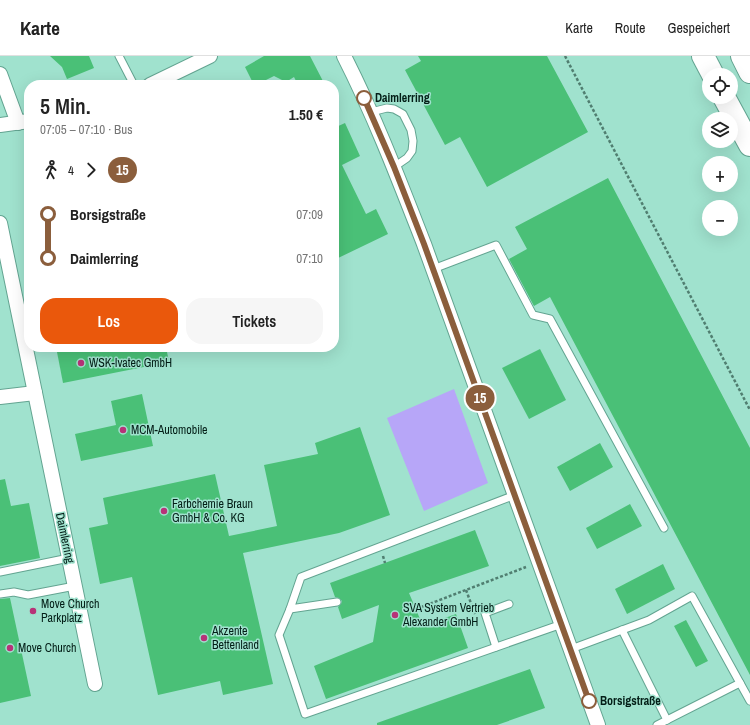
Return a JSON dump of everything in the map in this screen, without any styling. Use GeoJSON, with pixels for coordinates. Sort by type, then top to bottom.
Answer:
{"type":"FeatureCollection","features":[{"type":"Feature","properties":{"kind":"highway"},"geometry":{"type":"LineString","coordinates":[[703,56],[709,68]]}},
{"type":"Feature","properties":{"kind":"highway"},"geometry":{"type":"LineString","coordinates":[[742,56],[750,72]]}},
{"type":"Feature","properties":{"kind":"highway"},"geometry":{"type":"LineString","coordinates":[[728,104],[750,145]]}},
{"type":"Feature","properties":{"kind":"street"},"geometry":{"type":"LineString","coordinates":[[160,80],[210,56]]}},
{"type":"Feature","properties":{"kind":"street"},"geometry":{"type":"LineString","coordinates":[[344,56],[371,112],[394,167],[433,269],[598,725]]}},
{"type":"Feature","properties":{"kind":"street"},"geometry":{"type":"LineString","coordinates":[[0,74],[23,122],[0,125]]}},
{"type":"Feature","properties":{"kind":"street","name":"Daimlerring"},"geometry":{"type":"LineString","coordinates":[[0,223],[24,340]]}},
{"type":"Feature","properties":{"kind":"street","name":"Daimlerring"},"geometry":{"type":"LineString","coordinates":[[27,352],[95,684]]}},
{"type":"Feature","properties":{"kind":"street"},"geometry":{"type":"LineString","coordinates":[[0,397],[35,393]]}},
{"type":"Feature","properties":{"kind":"lane"},"geometry":{"type":"LineString","coordinates":[[119,56],[131,80]]}},
{"type":"Feature","properties":{"kind":"lane"},"geometry":{"type":"LineString","coordinates":[[371,112],[394,108],[403,114],[411,130],[413,141],[412,151],[407,158],[394,167]]}},
{"type":"Feature","properties":{"kind":"lane"},"geometry":{"type":"LineString","coordinates":[[433,269],[496,245],[533,315],[550,319],[664,528]]}},
{"type":"Feature","properties":{"kind":"lane"},"geometry":{"type":"LineString","coordinates":[[515,495],[301,577],[279,635],[305,714],[562,624]]}},
{"type":"Feature","properties":{"kind":"lane"},"geometry":{"type":"LineString","coordinates":[[0,572],[69,558]]}},
{"type":"Feature","properties":{"kind":"lane"},"geometry":{"type":"LineString","coordinates":[[0,594],[14,592],[28,595],[75,586]]}},
{"type":"Feature","properties":{"kind":"lane"},"geometry":{"type":"LineString","coordinates":[[571,649],[649,620],[692,596],[750,701]]}},
{"type":"Feature","properties":{"kind":"lane"},"geometry":{"type":"LineString","coordinates":[[290,609],[337,602]]}},
{"type":"Feature","properties":{"kind":"lane"},"geometry":{"type":"LineString","coordinates":[[496,647],[485,613],[509,604]]}},
{"type":"Feature","properties":{"kind":"lane"},"geometry":{"type":"LineString","coordinates":[[622,630],[667,720]]}},
{"type":"Feature","properties":{"kind":"lane"},"geometry":{"type":"LineString","coordinates":[[657,725],[740,683]]}},
{"type":"Feature","properties":{"kind":"path"},"geometry":{"type":"LineString","coordinates":[[565,56],[750,410]]}},
{"type":"Feature","properties":{"kind":"path"},"geometry":{"type":"LineString","coordinates":[[416,609],[539,562]]}},
{"type":"Feature","properties":{"kind":"shaded area"},"geometry":{"type":"Polygon","coordinates":[[[454,389],[488,483],[424,511],[387,418],[454,389]]]}},
{"type":"Feature","properties":{"kind":"building"},"geometry":{"type":"Polygon","coordinates":[[[50,56],[89,56],[94,68],[67,79],[62,67],[50,56]]]}},
{"type":"Feature","properties":{"kind":"building"},"geometry":{"type":"Polygon","coordinates":[[[264,56],[310,56],[322,80],[296,80],[294,77],[289,80],[282,80],[274,76],[266,80],[252,80],[245,67],[264,56]]]}},
{"type":"Feature","properties":{"kind":"building"},"geometry":{"type":"Polygon","coordinates":[[[418,56],[547,56],[588,132],[487,187],[460,137],[445,145],[405,70],[421,61],[418,56]]]}},
{"type":"Feature","properties":{"kind":"building"},"geometry":{"type":"Polygon","coordinates":[[[345,123],[360,156],[342,165],[366,214],[376,209],[388,234],[339,258],[339,126],[345,123]]]}},
{"type":"Feature","properties":{"kind":"building"},"geometry":{"type":"Polygon","coordinates":[[[608,178],[750,448],[750,675],[550,297],[534,306],[509,259],[527,249],[515,227],[608,178]]]}},
{"type":"Feature","properties":{"kind":"building"},"geometry":{"type":"Polygon","coordinates":[[[540,349],[566,400],[529,419],[502,368],[540,349]]]}},
{"type":"Feature","properties":{"kind":"building"},"geometry":{"type":"Polygon","coordinates":[[[57,352],[167,352],[169,362],[63,383],[57,352]]]}},
{"type":"Feature","properties":{"kind":"building","name":"MCM-Automobile"},"geometry":{"type":"Polygon","coordinates":[[[142,394],[153,446],[81,461],[75,434],[116,425],[111,401],[142,394]]]}},
{"type":"Feature","properties":{"kind":"building"},"geometry":{"type":"Polygon","coordinates":[[[360,427],[390,515],[339,533],[243,553],[273,684],[223,695],[220,681],[158,695],[132,577],[100,584],[89,528],[108,524],[103,498],[215,474],[229,536],[277,526],[264,465],[318,454],[315,443],[360,427]]]}},
{"type":"Feature","properties":{"kind":"building"},"geometry":{"type":"Polygon","coordinates":[[[600,443],[613,467],[570,491],[557,467],[600,443]]]}},
{"type":"Feature","properties":{"kind":"building"},"geometry":{"type":"Polygon","coordinates":[[[5,479],[11,506],[29,503],[40,558],[0,566],[0,480],[5,479]]]}},
{"type":"Feature","properties":{"kind":"building"},"geometry":{"type":"Polygon","coordinates":[[[630,504],[642,526],[597,549],[586,528],[630,504]]]}},
{"type":"Feature","properties":{"kind":"building","name":"SVA System Vertrieb Alexander GmbH"},"geometry":{"type":"Polygon","coordinates":[[[475,530],[489,566],[409,593],[423,626],[456,614],[468,648],[326,699],[314,666],[373,642],[379,605],[342,619],[338,607],[342,601],[335,597],[330,583],[475,530]]]}},
{"type":"Feature","properties":{"kind":"building"},"geometry":{"type":"Polygon","coordinates":[[[663,564],[675,589],[627,614],[615,589],[663,564]]]}},
{"type":"Feature","properties":{"kind":"building","name":"Move Church"},"geometry":{"type":"Polygon","coordinates":[[[10,598],[31,696],[0,703],[0,599],[10,598]]]}},
{"type":"Feature","properties":{"kind":"building"},"geometry":{"type":"Polygon","coordinates":[[[686,620],[708,661],[696,667],[674,626],[686,620]]]}},
{"type":"Feature","properties":{"kind":"building"},"geometry":{"type":"Polygon","coordinates":[[[530,669],[545,708],[497,725],[377,725],[377,723],[530,669]]]}},
{"type":"Feature","properties":{"kind":"bus line","name":"15"},"geometry":{"type":"LineString","coordinates":[[364,98],[394,167],[424,244],[589,701]]}},
{"type":"Feature","properties":{"kind":"place","name":"Daimlerring"},"geometry":{"type":"Point","coordinates":[364,98]}},
{"type":"Feature","properties":{"kind":"place","name":"WSK-Ivatec GmbH"},"geometry":{"type":"Point","coordinates":[81,363]}},
{"type":"Feature","properties":{"kind":"place","name":"MCM-Automobile"},"geometry":{"type":"Point","coordinates":[123,430]}},
{"type":"Feature","properties":{"kind":"place","name":"Farbchemie Braun GmbH & Co. KG"},"geometry":{"type":"Point","coordinates":[164,511]}},
{"type":"Feature","properties":{"kind":"place","name":"Move Church Parkplatz"},"geometry":{"type":"Point","coordinates":[33,611]}},
{"type":"Feature","properties":{"kind":"place","name":"SVA System Vertrieb Alexander GmbH"},"geometry":{"type":"Point","coordinates":[395,615]}},
{"type":"Feature","properties":{"kind":"place","name":"Akzente Bettenland"},"geometry":{"type":"Point","coordinates":[204,638]}},
{"type":"Feature","properties":{"kind":"place","name":"Move Church"},"geometry":{"type":"Point","coordinates":[10,648]}},
{"type":"Feature","properties":{"kind":"place","name":"Borsigstraße"},"geometry":{"type":"Point","coordinates":[589,701]}}]}
